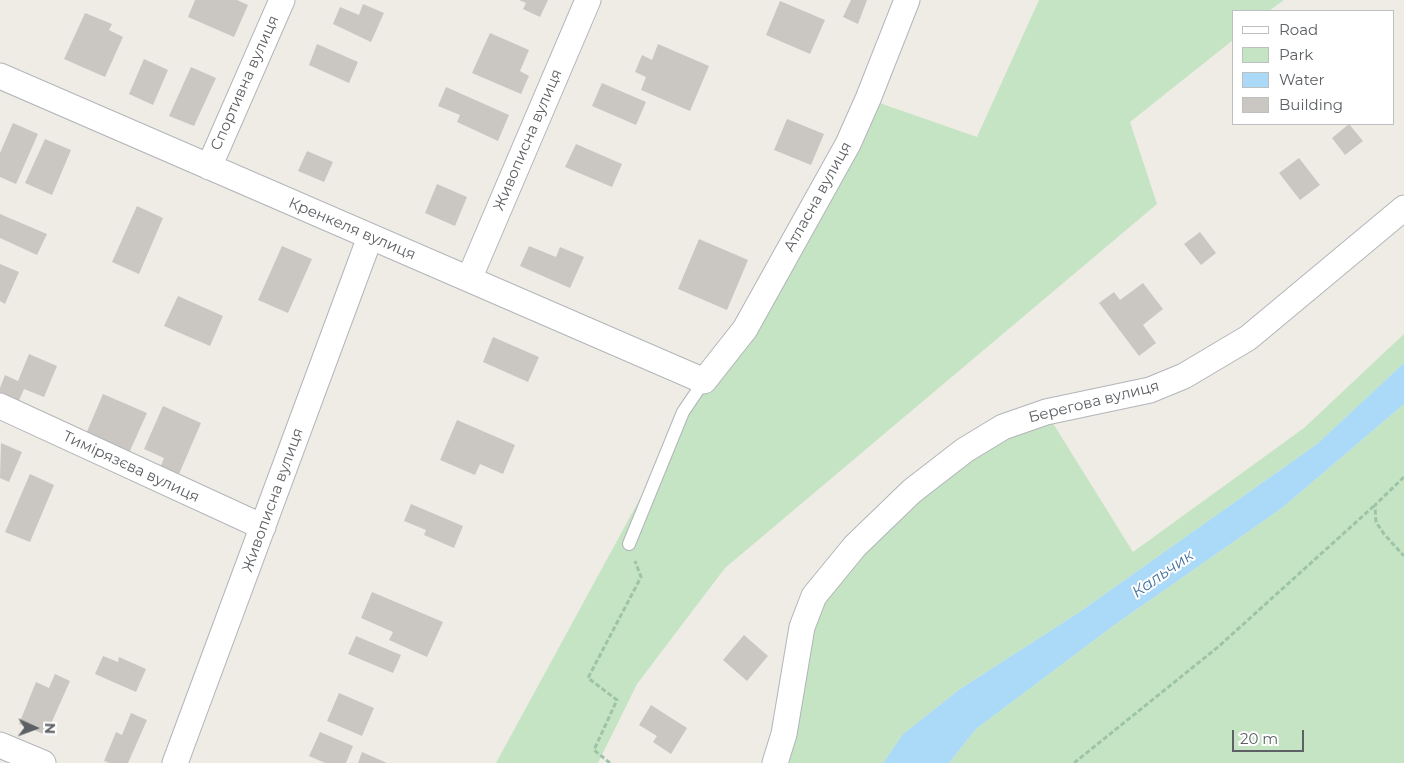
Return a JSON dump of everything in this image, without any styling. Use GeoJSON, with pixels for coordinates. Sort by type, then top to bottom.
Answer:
{"type":"FeatureCollection","features":[{"type":"Feature","properties":{"kind":"street","name":"Спортивна вулиця"},"geometry":{"type":"LineString","coordinates":[[209,166],[282,0]]}},
{"type":"Feature","properties":{"kind":"street","name":"Живописна вулиця"},"geometry":{"type":"LineString","coordinates":[[469,279],[588,0]]}},
{"type":"Feature","properties":{"kind":"street","name":"Атласна вулиця"},"geometry":{"type":"LineString","coordinates":[[704,381],[745,329],[848,144],[907,0]]}},
{"type":"Feature","properties":{"kind":"street","name":"Кренкеля вулиця"},"geometry":{"type":"LineString","coordinates":[[0,76],[704,381]]}},
{"type":"Feature","properties":{"kind":"street","name":"Берегова вулиця"},"geometry":{"type":"LineString","coordinates":[[775,763],[784,734],[802,627],[814,596],[855,546],[912,490],[965,450],[1003,427],[1046,412],[1150,390],[1184,376],[1248,338],[1404,208]]}},
{"type":"Feature","properties":{"kind":"street","name":"Живописна вулиця"},"geometry":{"type":"LineString","coordinates":[[175,763],[370,237]]}},
{"type":"Feature","properties":{"kind":"street","name":"Тимірязєва вулиця"},"geometry":{"type":"LineString","coordinates":[[0,406],[263,527]]}},
{"type":"Feature","properties":{"kind":"street"},"geometry":{"type":"LineString","coordinates":[[0,745],[43,763]]}},
{"type":"Feature","properties":{"kind":"lane"},"geometry":{"type":"LineString","coordinates":[[629,544],[683,412],[704,381]]}},
{"type":"Feature","properties":{"kind":"path"},"geometry":{"type":"LineString","coordinates":[[1074,763],[1218,646],[1404,477]]}},
{"type":"Feature","properties":{"kind":"path"},"geometry":{"type":"LineString","coordinates":[[1375,505],[1376,522],[1404,556]]}},
{"type":"Feature","properties":{"kind":"path"},"geometry":{"type":"LineString","coordinates":[[610,763],[594,750],[617,700],[588,678],[641,577]]}},
{"type":"Feature","properties":{"kind":"green space"},"geometry":{"type":"Polygon","coordinates":[[[1039,0],[1284,0],[1270,10],[1232,10],[1232,41],[1130,122],[1157,204],[725,568],[637,684],[598,763],[496,763],[704,381],[868,99],[977,137],[1039,0]]]}},
{"type":"Feature","properties":{"kind":"green space"},"geometry":{"type":"Polygon","coordinates":[[[1404,334],[1404,363],[1317,444],[1078,613],[960,689],[903,734],[883,763],[775,763],[802,627],[912,491],[1046,412],[1133,552],[1304,428],[1404,334]]]}},
{"type":"Feature","properties":{"kind":"green space"},"geometry":{"type":"Polygon","coordinates":[[[1404,404],[1404,763],[949,763],[976,729],[1113,626],[1282,508],[1404,404]]]}},
{"type":"Feature","properties":{"kind":"water","name":"Кальчик"},"geometry":{"type":"Polygon","coordinates":[[[1404,363],[1404,404],[1282,508],[1113,626],[976,729],[949,763],[883,763],[903,734],[960,689],[1078,613],[1317,444],[1404,363]]]}},
{"type":"Feature","properties":{"kind":"building"},"geometry":{"type":"Polygon","coordinates":[[[195,0],[237,0],[248,5],[234,37],[188,17],[195,0]]]}},
{"type":"Feature","properties":{"kind":"building"},"geometry":{"type":"Polygon","coordinates":[[[519,0],[548,0],[540,17],[523,9],[526,3],[519,0]]]}},
{"type":"Feature","properties":{"kind":"building"},"geometry":{"type":"Polygon","coordinates":[[[851,0],[867,0],[858,24],[843,17],[851,0]]]}},
{"type":"Feature","properties":{"kind":"building"},"geometry":{"type":"Polygon","coordinates":[[[780,1],[825,20],[810,54],[766,35],[780,1]]]}},
{"type":"Feature","properties":{"kind":"building"},"geometry":{"type":"Polygon","coordinates":[[[363,4],[384,13],[371,42],[333,24],[340,7],[359,15],[363,4]]]}},
{"type":"Feature","properties":{"kind":"building"},"geometry":{"type":"Polygon","coordinates":[[[85,13],[112,24],[109,30],[123,37],[105,77],[64,59],[85,13]]]}},
{"type":"Feature","properties":{"kind":"building"},"geometry":{"type":"Polygon","coordinates":[[[490,33],[529,50],[520,71],[529,76],[521,94],[472,73],[490,33]]]}},
{"type":"Feature","properties":{"kind":"building"},"geometry":{"type":"Polygon","coordinates":[[[317,44],[358,62],[349,83],[309,65],[317,44]]]}},
{"type":"Feature","properties":{"kind":"building"},"geometry":{"type":"Polygon","coordinates":[[[658,44],[709,66],[690,111],[641,90],[646,77],[635,72],[642,55],[652,60],[658,44]]]}},
{"type":"Feature","properties":{"kind":"building"},"geometry":{"type":"Polygon","coordinates":[[[144,59],[168,70],[153,105],[129,94],[144,59]]]}},
{"type":"Feature","properties":{"kind":"building"},"geometry":{"type":"Polygon","coordinates":[[[191,67],[216,78],[194,126],[169,116],[191,67]]]}},
{"type":"Feature","properties":{"kind":"building"},"geometry":{"type":"Polygon","coordinates":[[[602,83],[646,102],[636,125],[592,106],[602,83]]]}},
{"type":"Feature","properties":{"kind":"building"},"geometry":{"type":"Polygon","coordinates":[[[446,87],[509,115],[498,141],[457,122],[460,115],[438,106],[446,87]]]}},
{"type":"Feature","properties":{"kind":"building"},"geometry":{"type":"Polygon","coordinates":[[[787,119],[824,134],[811,165],[774,150],[787,119]]]}},
{"type":"Feature","properties":{"kind":"building"},"geometry":{"type":"Polygon","coordinates":[[[13,123],[38,134],[16,184],[0,177],[0,153],[13,123]]]}},
{"type":"Feature","properties":{"kind":"building"},"geometry":{"type":"Polygon","coordinates":[[[1350,125],[1363,141],[1345,155],[1332,138],[1350,125]]]}},
{"type":"Feature","properties":{"kind":"building"},"geometry":{"type":"Polygon","coordinates":[[[45,139],[71,150],[52,195],[25,183],[45,139]]]}},
{"type":"Feature","properties":{"kind":"building"},"geometry":{"type":"Polygon","coordinates":[[[576,144],[622,164],[612,187],[565,167],[576,144]]]}},
{"type":"Feature","properties":{"kind":"building"},"geometry":{"type":"Polygon","coordinates":[[[307,151],[333,162],[324,182],[298,171],[307,151]]]}},
{"type":"Feature","properties":{"kind":"building"},"geometry":{"type":"Polygon","coordinates":[[[1299,158],[1320,185],[1300,200],[1279,173],[1299,158]]]}},
{"type":"Feature","properties":{"kind":"building"},"geometry":{"type":"Polygon","coordinates":[[[437,184],[467,197],[455,226],[425,213],[437,184]]]}},
{"type":"Feature","properties":{"kind":"building"},"geometry":{"type":"Polygon","coordinates":[[[137,206],[163,218],[139,274],[112,262],[137,206]]]}},
{"type":"Feature","properties":{"kind":"building"},"geometry":{"type":"Polygon","coordinates":[[[0,214],[47,234],[37,255],[0,238],[0,214]]]}},
{"type":"Feature","properties":{"kind":"building"},"geometry":{"type":"Polygon","coordinates":[[[1200,232],[1216,253],[1201,265],[1184,244],[1200,232]]]}},
{"type":"Feature","properties":{"kind":"building"},"geometry":{"type":"Polygon","coordinates":[[[699,239],[748,260],[727,310],[678,289],[699,239]]]}},
{"type":"Feature","properties":{"kind":"building"},"geometry":{"type":"Polygon","coordinates":[[[282,246],[312,259],[288,313],[258,300],[282,246]]]}},
{"type":"Feature","properties":{"kind":"building"},"geometry":{"type":"Polygon","coordinates":[[[529,246],[556,257],[560,247],[584,257],[570,288],[520,266],[529,246]]]}},
{"type":"Feature","properties":{"kind":"building"},"geometry":{"type":"Polygon","coordinates":[[[0,264],[19,272],[5,304],[0,301],[0,264]]]}},
{"type":"Feature","properties":{"kind":"building"},"geometry":{"type":"Polygon","coordinates":[[[1143,283],[1163,309],[1143,325],[1156,343],[1139,356],[1099,303],[1114,292],[1120,300],[1143,283]]]}},
{"type":"Feature","properties":{"kind":"building"},"geometry":{"type":"Polygon","coordinates":[[[178,296],[223,316],[210,346],[164,326],[178,296]]]}},
{"type":"Feature","properties":{"kind":"building"},"geometry":{"type":"Polygon","coordinates":[[[493,337],[539,357],[528,382],[483,362],[493,337]]]}},
{"type":"Feature","properties":{"kind":"building"},"geometry":{"type":"Polygon","coordinates":[[[29,354],[57,366],[44,397],[24,389],[18,403],[0,396],[0,388],[5,375],[18,381],[29,354]]]}},
{"type":"Feature","properties":{"kind":"building"},"geometry":{"type":"Polygon","coordinates":[[[103,394],[147,413],[129,453],[86,434],[103,394]]]}},
{"type":"Feature","properties":{"kind":"building"},"geometry":{"type":"Polygon","coordinates":[[[163,406],[201,423],[176,481],[158,473],[164,458],[144,449],[163,406]]]}},
{"type":"Feature","properties":{"kind":"building"},"geometry":{"type":"Polygon","coordinates":[[[457,420],[515,445],[503,474],[480,464],[475,475],[440,460],[457,420]]]}},
{"type":"Feature","properties":{"kind":"building"},"geometry":{"type":"Polygon","coordinates":[[[1,443],[22,452],[9,482],[0,478],[1,443]]]}},
{"type":"Feature","properties":{"kind":"building"},"geometry":{"type":"Polygon","coordinates":[[[30,474],[54,485],[30,542],[5,532],[30,474]]]}},
{"type":"Feature","properties":{"kind":"building"},"geometry":{"type":"Polygon","coordinates":[[[411,504],[463,526],[454,548],[424,535],[426,530],[404,521],[411,504]]]}},
{"type":"Feature","properties":{"kind":"building"},"geometry":{"type":"Polygon","coordinates":[[[372,592],[443,622],[427,657],[389,640],[393,632],[361,618],[372,592]]]}},
{"type":"Feature","properties":{"kind":"building"},"geometry":{"type":"Polygon","coordinates":[[[744,635],[768,656],[747,681],[723,660],[744,635]]]}},
{"type":"Feature","properties":{"kind":"building"},"geometry":{"type":"Polygon","coordinates":[[[356,636],[401,655],[393,673],[348,654],[356,636]]]}},
{"type":"Feature","properties":{"kind":"building"},"geometry":{"type":"Polygon","coordinates":[[[103,656],[118,662],[119,657],[146,669],[136,692],[95,674],[103,656]]]}},
{"type":"Feature","properties":{"kind":"building"},"geometry":{"type":"Polygon","coordinates":[[[55,674],[70,681],[46,735],[19,724],[36,682],[49,688],[55,674]]]}},
{"type":"Feature","properties":{"kind":"building"},"geometry":{"type":"Polygon","coordinates":[[[339,693],[374,708],[362,736],[327,721],[339,693]]]}},
{"type":"Feature","properties":{"kind":"building"},"geometry":{"type":"Polygon","coordinates":[[[651,705],[687,728],[671,754],[653,742],[657,736],[639,725],[651,705]]]}},
{"type":"Feature","properties":{"kind":"building"},"geometry":{"type":"Polygon","coordinates":[[[131,713],[147,720],[128,763],[109,763],[104,761],[116,732],[122,735],[131,713]]]}},
{"type":"Feature","properties":{"kind":"building"},"geometry":{"type":"Polygon","coordinates":[[[320,732],[353,746],[346,763],[325,763],[309,756],[320,732]]]}},
{"type":"Feature","properties":{"kind":"building"},"geometry":{"type":"Polygon","coordinates":[[[362,752],[387,763],[358,763],[362,752]]]}}]}
